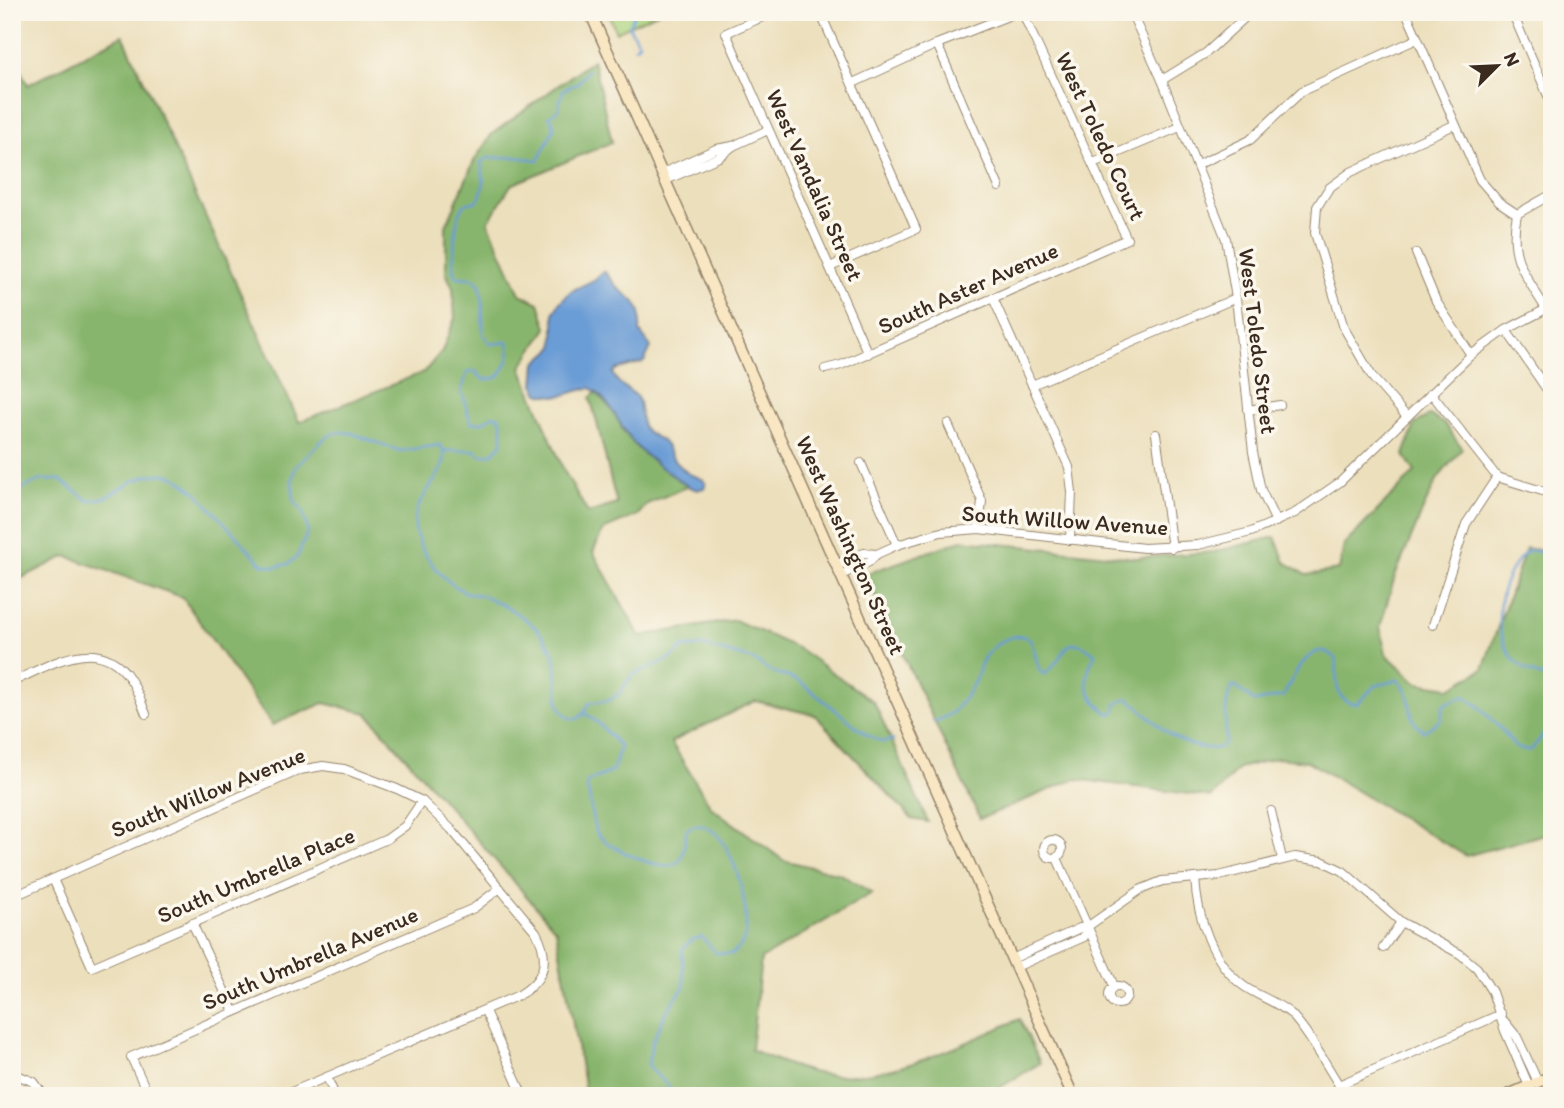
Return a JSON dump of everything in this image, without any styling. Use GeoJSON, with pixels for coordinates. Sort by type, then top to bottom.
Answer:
{"type":"FeatureCollection","features":[{"type":"Feature","properties":{"kind":"main road","name":"West Washington Street"},"geometry":{"type":"LineString","coordinates":[[590,12],[1073,1096]]}},
{"type":"Feature","properties":{"kind":"main road"},"geometry":{"type":"LineString","coordinates":[[1506,1096],[1552,1076]]}},
{"type":"Feature","properties":{"kind":"street","name":"West Vandalia Street"},"geometry":{"type":"LineString","coordinates":[[774,12],[726,33],[868,354]]}},
{"type":"Feature","properties":{"kind":"street"},"geometry":{"type":"LineString","coordinates":[[820,12],[916,229],[830,267]]}},
{"type":"Feature","properties":{"kind":"street"},"geometry":{"type":"LineString","coordinates":[[853,83],[937,44],[1020,12]]}},
{"type":"Feature","properties":{"kind":"street","name":"West Toledo Court"},"geometry":{"type":"LineString","coordinates":[[1020,12],[1127,239]]}},
{"type":"Feature","properties":{"kind":"street","name":"West Toledo Street"},"geometry":{"type":"LineString","coordinates":[[1131,12],[1162,80],[1226,239],[1236,298],[1253,452],[1261,490],[1276,522]]}},
{"type":"Feature","properties":{"kind":"street"},"geometry":{"type":"LineString","coordinates":[[1162,80],[1206,53],[1251,12]]}},
{"type":"Feature","properties":{"kind":"street"},"geometry":{"type":"LineString","coordinates":[[1406,12],[1480,180],[1499,202],[1517,214]]}},
{"type":"Feature","properties":{"kind":"street"},"geometry":{"type":"LineString","coordinates":[[1512,12],[1552,105]]}},
{"type":"Feature","properties":{"kind":"street"},"geometry":{"type":"LineString","coordinates":[[1197,165],[1250,140],[1302,91],[1417,39]]}},
{"type":"Feature","properties":{"kind":"street"},"geometry":{"type":"LineString","coordinates":[[937,44],[999,187]]}},
{"type":"Feature","properties":{"kind":"street"},"geometry":{"type":"LineString","coordinates":[[1407,417],[1373,378],[1344,328],[1315,233],[1317,207],[1329,188],[1351,172],[1454,125]]}},
{"type":"Feature","properties":{"kind":"street"},"geometry":{"type":"LineString","coordinates":[[1093,163],[1180,127]]}},
{"type":"Feature","properties":{"kind":"street"},"geometry":{"type":"LineString","coordinates":[[664,177],[716,149],[733,146],[768,130]]}},
{"type":"Feature","properties":{"kind":"street"},"geometry":{"type":"LineString","coordinates":[[1549,308],[1517,261],[1513,235],[1517,214],[1552,194]]}},
{"type":"Feature","properties":{"kind":"street","name":"South Aster Avenue"},"geometry":{"type":"LineString","coordinates":[[825,369],[868,354],[1127,239]]}},
{"type":"Feature","properties":{"kind":"street"},"geometry":{"type":"LineString","coordinates":[[1416,253],[1436,302],[1471,355]]}},
{"type":"Feature","properties":{"kind":"street"},"geometry":{"type":"LineString","coordinates":[[993,298],[1069,467],[1072,492],[1070,540]]}},
{"type":"Feature","properties":{"kind":"street"},"geometry":{"type":"LineString","coordinates":[[1032,385],[1236,298]]}},
{"type":"Feature","properties":{"kind":"street","name":"South Willow Avenue"},"geometry":{"type":"LineString","coordinates":[[839,570],[864,553],[877,554],[941,532],[979,529],[1144,548],[1172,548],[1225,540],[1276,522],[1313,502],[1340,482],[1471,355],[1506,330],[1549,308]]}},
{"type":"Feature","properties":{"kind":"street"},"geometry":{"type":"LineString","coordinates":[[1506,330],[1552,397]]}},
{"type":"Feature","properties":{"kind":"street"},"geometry":{"type":"LineString","coordinates":[[1431,393],[1463,430],[1497,477],[1552,494]]}},
{"type":"Feature","properties":{"kind":"street"},"geometry":{"type":"LineString","coordinates":[[1248,410],[1280,405]]}},
{"type":"Feature","properties":{"kind":"street"},"geometry":{"type":"LineString","coordinates":[[948,424],[982,502],[979,529]]}},
{"type":"Feature","properties":{"kind":"street"},"geometry":{"type":"LineString","coordinates":[[1156,434],[1172,548]]}},
{"type":"Feature","properties":{"kind":"street"},"geometry":{"type":"LineString","coordinates":[[861,463],[897,545]]}},
{"type":"Feature","properties":{"kind":"street"},"geometry":{"type":"LineString","coordinates":[[1433,625],[1466,524],[1497,477]]}},
{"type":"Feature","properties":{"kind":"street"},"geometry":{"type":"LineString","coordinates":[[12,682],[65,658],[90,654],[110,661],[125,672],[146,714]]}},
{"type":"Feature","properties":{"kind":"street","name":"South Willow Avenue"},"geometry":{"type":"LineString","coordinates":[[12,897],[300,770],[312,767],[344,769],[422,801],[451,829],[536,932],[545,951],[544,962],[536,982],[525,992],[485,1011]]}},
{"type":"Feature","properties":{"kind":"street","name":"South Umbrella Place"},"geometry":{"type":"LineString","coordinates":[[53,879],[92,967],[392,837],[405,826],[422,801]]}},
{"type":"Feature","properties":{"kind":"street"},"geometry":{"type":"LineString","coordinates":[[1271,811],[1282,859]]}},
{"type":"Feature","properties":{"kind":"street"},"geometry":{"type":"LineString","coordinates":[[1014,963],[1080,928],[1087,928],[1144,888],[1162,881],[1233,873],[1295,857],[1316,859],[1334,866],[1401,922],[1471,961],[1486,980],[1502,1017],[1517,1037],[1533,1084]]}},
{"type":"Feature","properties":{"kind":"street"},"geometry":{"type":"LineString","coordinates":[[1057,858],[1114,986]]}},
{"type":"Feature","properties":{"kind":"street"},"geometry":{"type":"LineString","coordinates":[[1195,878],[1201,919],[1224,965],[1243,986],[1278,1005],[1294,1018],[1339,1085],[1502,1017]]}},
{"type":"Feature","properties":{"kind":"street","name":"South Umbrella Avenue"},"geometry":{"type":"LineString","coordinates":[[149,1096],[131,1057],[474,908],[500,888]]}},
{"type":"Feature","properties":{"kind":"street"},"geometry":{"type":"LineString","coordinates":[[1383,948],[1401,922]]}},
{"type":"Feature","properties":{"kind":"street"},"geometry":{"type":"LineString","coordinates":[[192,923],[234,1011]]}},
{"type":"Feature","properties":{"kind":"street"},"geometry":{"type":"LineString","coordinates":[[282,1096],[485,1011],[523,1096]]}},
{"type":"Feature","properties":{"kind":"street"},"geometry":{"type":"LineString","coordinates":[[12,1025],[15,1043],[12,1073],[24,1076],[34,1083],[44,1096]]}},
{"type":"Feature","properties":{"kind":"street"},"geometry":{"type":"LineString","coordinates":[[327,1077],[335,1096]]}},
{"type":"Feature","properties":{"kind":"green space"},"geometry":{"type":"Polygon","coordinates":[[[608,12],[659,12],[616,32],[608,12]]]}},
{"type":"Feature","properties":{"kind":"green space"},"geometry":{"type":"Polygon","coordinates":[[[123,35],[299,422],[424,372],[442,351],[455,318],[453,288],[446,273],[446,226],[474,161],[492,134],[593,60],[612,142],[511,185],[488,222],[520,294],[539,303],[547,328],[521,367],[564,471],[588,513],[617,504],[590,398],[596,392],[616,414],[622,429],[639,450],[688,486],[647,504],[638,515],[603,530],[593,552],[640,636],[735,620],[799,649],[874,702],[928,822],[912,819],[815,715],[755,701],[671,742],[711,807],[783,860],[840,874],[872,893],[761,959],[751,1050],[812,1072],[864,1074],[918,1061],[1020,1019],[1040,1063],[986,1096],[586,1096],[556,930],[367,713],[324,703],[272,725],[182,597],[66,556],[12,583],[12,54],[28,85],[123,35]]]}},
{"type":"Feature","properties":{"kind":"green space"},"geometry":{"type":"Polygon","coordinates":[[[1430,415],[1445,424],[1462,449],[1438,478],[1395,576],[1380,627],[1386,654],[1417,683],[1450,688],[1483,669],[1526,548],[1552,552],[1552,832],[1466,856],[1307,761],[1277,758],[1239,768],[1212,797],[1075,779],[980,819],[865,574],[962,540],[1136,558],[1213,552],[1275,537],[1285,562],[1306,575],[1339,570],[1344,545],[1415,472],[1404,455],[1415,424],[1430,415]]]}},
{"type":"Feature","properties":{"kind":"water"},"geometry":{"type":"Polygon","coordinates":[[[604,271],[619,289],[634,301],[640,311],[640,332],[651,347],[644,362],[615,370],[613,374],[618,382],[638,399],[642,424],[646,430],[664,442],[674,460],[685,471],[704,480],[704,488],[697,490],[688,486],[644,454],[632,442],[606,401],[591,388],[553,396],[539,393],[534,384],[536,363],[554,347],[554,312],[560,302],[571,291],[594,280],[604,271]]]}},
{"type":"Feature","properties":{"kind":"waterway"},"geometry":{"type":"LineString","coordinates":[[635,12],[629,27],[639,43],[635,47]]}},
{"type":"Feature","properties":{"kind":"waterway"},"geometry":{"type":"LineString","coordinates":[[444,451],[474,450],[481,455],[492,454],[502,444],[502,423],[499,417],[493,415],[483,422],[472,423],[461,392],[467,373],[475,371],[484,380],[498,377],[509,357],[508,342],[490,344],[483,334],[480,285],[473,278],[457,277],[453,272],[455,236],[462,209],[466,204],[478,201],[484,182],[481,162],[488,158],[515,157],[538,160],[554,127],[549,116],[558,110],[563,90],[578,83],[588,70]]}},
{"type":"Feature","properties":{"kind":"waterway"},"geometry":{"type":"LineString","coordinates":[[12,494],[40,480],[60,480],[89,501],[107,497],[133,481],[149,475],[166,474],[176,477],[195,491],[262,564],[275,567],[288,564],[297,557],[308,531],[303,512],[294,500],[292,483],[295,467],[324,439],[336,432],[351,433],[400,451],[440,445],[444,455],[443,465],[417,511],[415,525],[421,547],[436,569],[456,587],[503,605],[538,630],[553,653],[559,705],[572,719],[580,717],[589,703],[610,700],[620,693],[632,675],[670,659],[683,648],[703,646],[754,660],[770,671],[799,681],[866,734],[882,742],[893,740]]}},
{"type":"Feature","properties":{"kind":"waterway"},"geometry":{"type":"LineString","coordinates":[[1552,554],[1529,550],[1515,564],[1505,582],[1500,603],[1504,643],[1515,660],[1530,672],[1552,678]]}},
{"type":"Feature","properties":{"kind":"waterway"},"geometry":{"type":"LineString","coordinates":[[934,722],[950,714],[961,703],[988,653],[999,643],[1019,636],[1031,640],[1040,672],[1045,674],[1070,645],[1076,643],[1084,646],[1095,654],[1087,680],[1090,694],[1101,707],[1109,714],[1115,712],[1116,704],[1128,698],[1164,730],[1194,746],[1216,748],[1226,742],[1227,704],[1234,686],[1255,702],[1284,696],[1298,669],[1312,654],[1320,651],[1328,652],[1336,659],[1339,694],[1349,702],[1357,704],[1375,686],[1398,680],[1407,692],[1412,718],[1424,731],[1441,720],[1443,705],[1464,696],[1477,705],[1515,747],[1531,750],[1544,734],[1552,731]]}},
{"type":"Feature","properties":{"kind":"waterway"},"geometry":{"type":"LineString","coordinates":[[585,714],[620,746],[613,771],[589,781],[586,785],[595,828],[602,839],[634,857],[668,866],[679,861],[687,829],[701,826],[714,832],[725,847],[741,887],[746,927],[741,945],[732,954],[716,953],[702,937],[691,940],[682,950],[684,987],[666,1012],[652,1043],[648,1064],[676,1096]]}}]}
